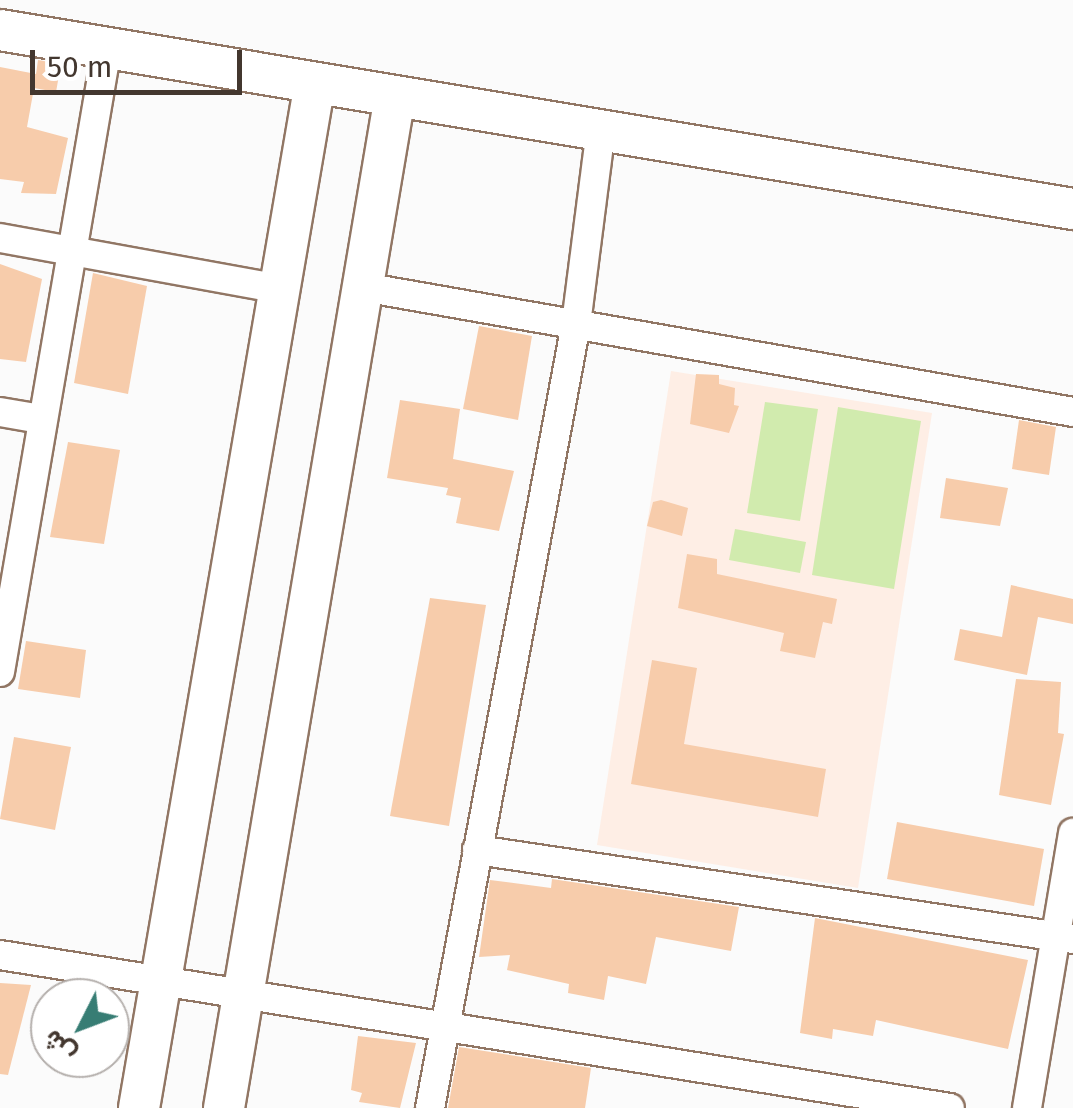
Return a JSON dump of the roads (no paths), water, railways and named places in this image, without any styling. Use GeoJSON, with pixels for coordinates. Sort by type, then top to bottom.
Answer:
{"type":"FeatureCollection","features":[{"type":"Feature","properties":{"kind":"street"},"geometry":{"type":"LineString","coordinates":[[0,30],[1073,209]]}},
{"type":"Feature","properties":{"kind":"street"},"geometry":{"type":"LineString","coordinates":[[0,672],[68,251],[107,48]]}},
{"type":"Feature","properties":{"kind":"street"},"geometry":{"type":"LineString","coordinates":[[139,1108],[315,82]]}},
{"type":"Feature","properties":{"kind":"street"},"geometry":{"type":"LineString","coordinates":[[224,1108],[395,96]]}},
{"type":"Feature","properties":{"kind":"street"},"geometry":{"type":"LineString","coordinates":[[430,1108],[576,324],[602,130]]}},
{"type":"Feature","properties":{"kind":"street"},"geometry":{"type":"LineString","coordinates":[[0,238],[280,289]]}},
{"type":"Feature","properties":{"kind":"street"},"geometry":{"type":"LineString","coordinates":[[363,286],[1073,412]]}},
{"type":"Feature","properties":{"kind":"street"},"geometry":{"type":"LineString","coordinates":[[0,412],[40,419]]}},
{"type":"Feature","properties":{"kind":"street"},"geometry":{"type":"LineString","coordinates":[[1027,1108],[1064,937],[1073,834]]}},
{"type":"Feature","properties":{"kind":"street"},"geometry":{"type":"LineString","coordinates":[[477,850],[1064,937]]}},
{"type":"Feature","properties":{"kind":"street"},"geometry":{"type":"LineString","coordinates":[[0,955],[950,1108]]}}]}
